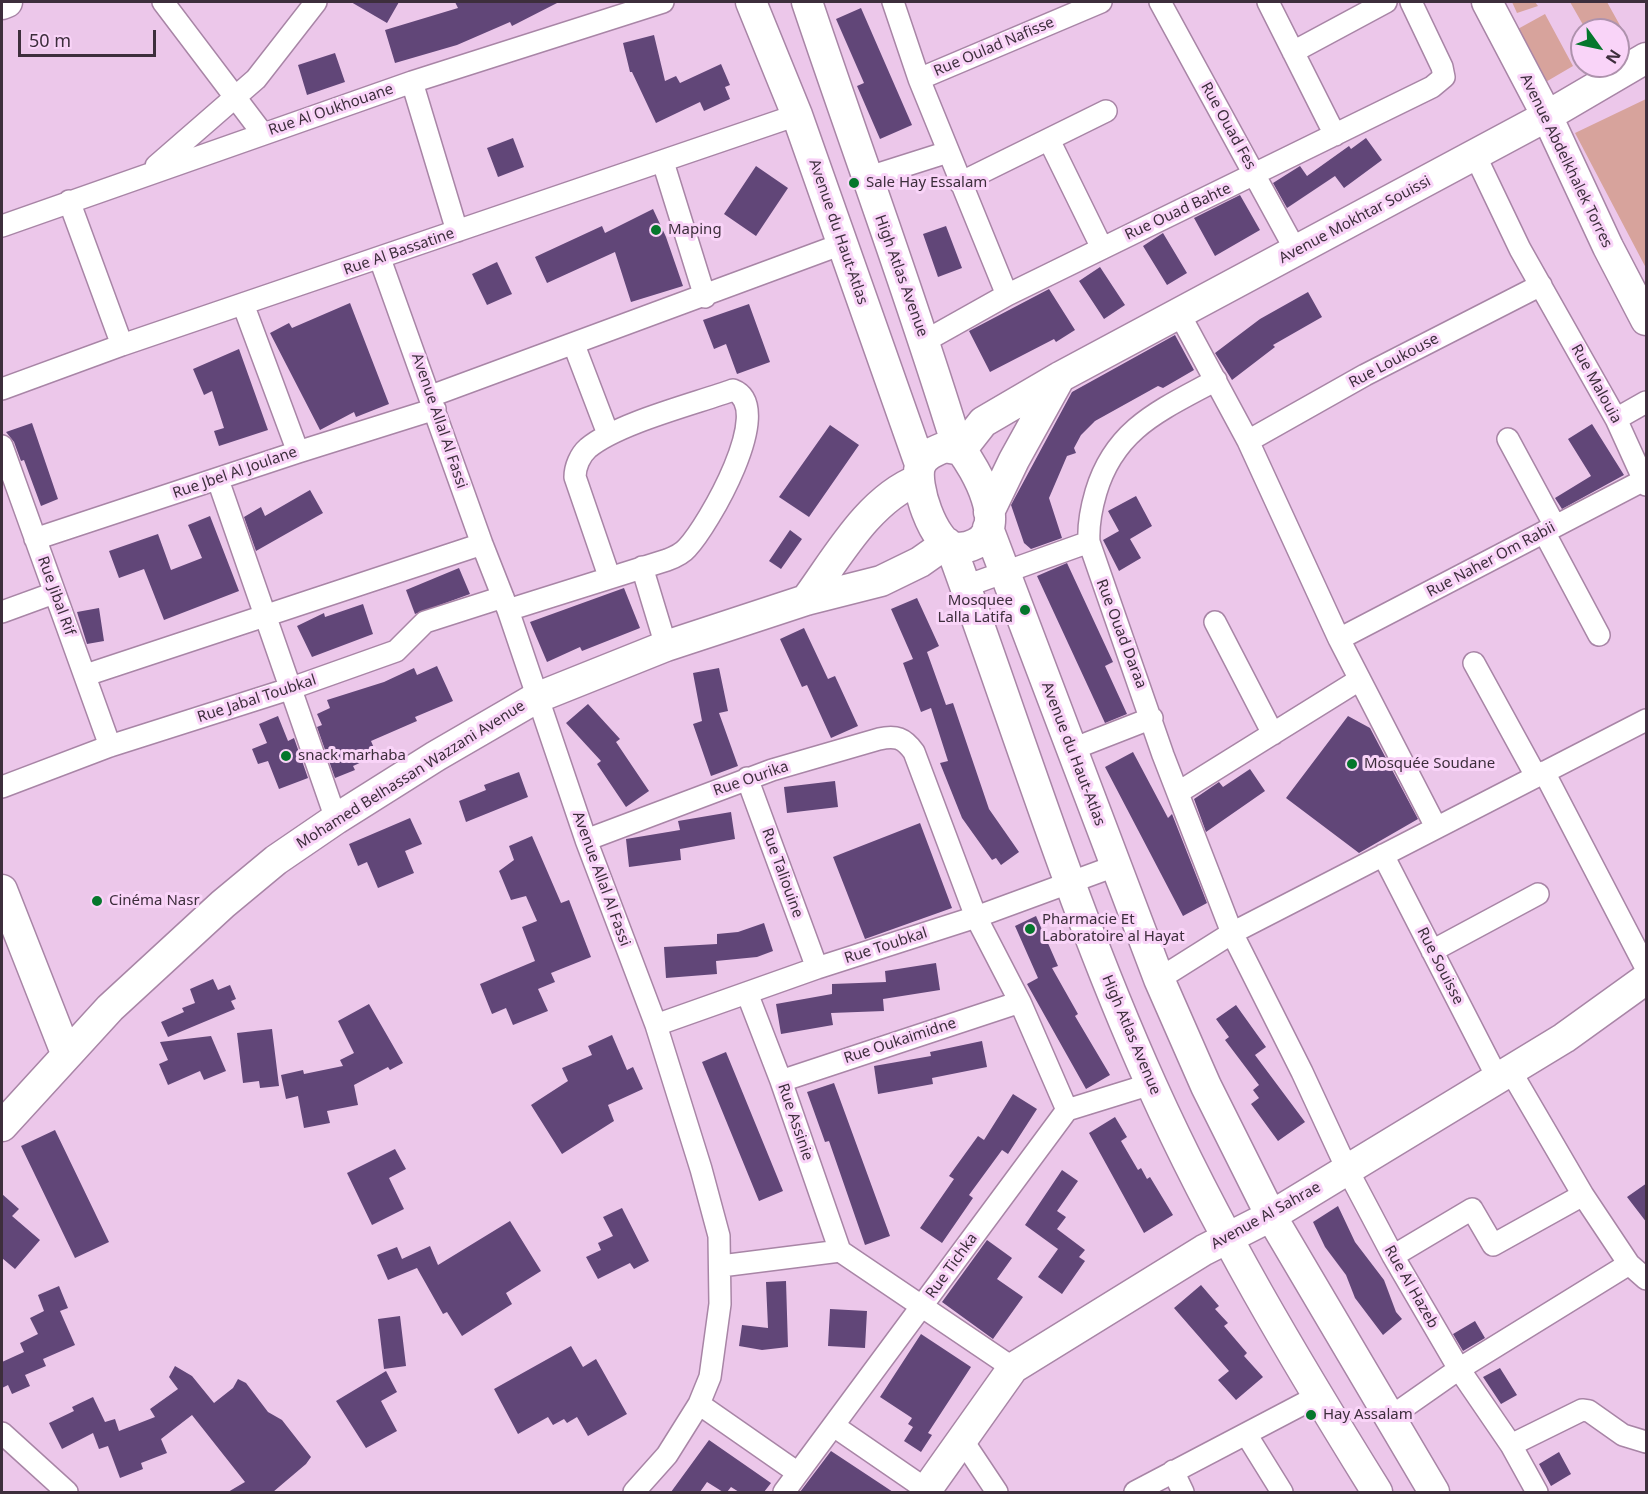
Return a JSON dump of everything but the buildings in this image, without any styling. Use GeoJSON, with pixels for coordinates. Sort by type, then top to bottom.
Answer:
{"type":"FeatureCollection","features":[{"type":"Feature","properties":{"kind":"street"},"geometry":{"type":"LineString","coordinates":[[2,4],[6,2]]}},
{"type":"Feature","properties":{"kind":"street"},"geometry":{"type":"LineString","coordinates":[[163,2],[263,134]]}},
{"type":"Feature","properties":{"kind":"street"},"geometry":{"type":"LineString","coordinates":[[146,174],[237,98],[256,79],[316,2]]}},
{"type":"Feature","properties":{"kind":"street","name":"Rue Al Oukhouane"},"geometry":{"type":"LineString","coordinates":[[2,226],[412,82],[663,2]]}},
{"type":"Feature","properties":{"kind":"street","name":"Avenue du Haut-Atlas"},"geometry":{"type":"LineString","coordinates":[[751,2],[797,115],[919,472]]}},
{"type":"Feature","properties":{"kind":"street","name":"High Atlas Avenue"},"geometry":{"type":"LineString","coordinates":[[807,2],[866,178],[925,341],[959,449]]}},
{"type":"Feature","properties":{"kind":"street"},"geometry":{"type":"LineString","coordinates":[[893,2],[948,152],[1006,295]]}},
{"type":"Feature","properties":{"kind":"street","name":"Rue Oulad Nafisse"},"geometry":{"type":"LineString","coordinates":[[920,79],[1101,2]]}},
{"type":"Feature","properties":{"kind":"street","name":"Rue Ouad Fes"},"geometry":{"type":"LineString","coordinates":[[1160,2],[1296,251]]}},
{"type":"Feature","properties":{"kind":"street"},"geometry":{"type":"LineString","coordinates":[[1268,2],[1335,135]]}},
{"type":"Feature","properties":{"kind":"street"},"geometry":{"type":"LineString","coordinates":[[1293,52],[1386,2]]}},
{"type":"Feature","properties":{"kind":"street","name":"Rue Ouad Bahte"},"geometry":{"type":"LineString","coordinates":[[925,341],[1006,295],[1255,176],[1432,87],[1444,76],[1442,67],[1411,2]]}},
{"type":"Feature","properties":{"kind":"street","name":"Avenue Abdelkhalek Torres"},"geometry":{"type":"LineString","coordinates":[[1487,2],[1547,116],[1608,247],[1647,320]]}},
{"type":"Feature","properties":{"kind":"street","name":"Avenue Mokhtar Souissi"},"geometry":{"type":"LineString","coordinates":[[959,449],[982,422],[1060,377],[1180,315],[1547,116],[1647,58]]}},
{"type":"Feature","properties":{"kind":"street"},"geometry":{"type":"LineString","coordinates":[[412,82],[457,231]]}},
{"type":"Feature","properties":{"kind":"street"},"geometry":{"type":"LineString","coordinates":[[960,183],[1106,111]]}},
{"type":"Feature","properties":{"kind":"street","name":"Rue Al Bassatine"},"geometry":{"type":"LineString","coordinates":[[2,389],[122,345],[380,259],[797,115]]}},
{"type":"Feature","properties":{"kind":"street"},"geometry":{"type":"LineString","coordinates":[[1049,140],[1102,248]]}},
{"type":"Feature","properties":{"kind":"street"},"geometry":{"type":"LineString","coordinates":[[866,178],[948,152]]}},
{"type":"Feature","properties":{"kind":"street","name":"Rue Malouia"},"geometry":{"type":"LineString","coordinates":[[1475,155],[1541,285],[1616,419],[1645,483]]}},
{"type":"Feature","properties":{"kind":"street"},"geometry":{"type":"LineString","coordinates":[[663,162],[705,297]]}},
{"type":"Feature","properties":{"kind":"street"},"geometry":{"type":"LineString","coordinates":[[69,201],[122,345]]}},
{"type":"Feature","properties":{"kind":"street","name":"Rue Jbel Al Joulane"},"geometry":{"type":"LineString","coordinates":[[35,540],[218,480],[433,403],[574,345],[842,244]]}},
{"type":"Feature","properties":{"kind":"street","name":"Avenue Allal Al Fassi"},"geometry":{"type":"LineString","coordinates":[[380,259],[482,544],[506,604],[585,840],[656,1025],[702,1169],[719,1236],[720,1304],[715,1360],[706,1390],[667,1455],[634,1492]]}},
{"type":"Feature","properties":{"kind":"street","name":"Rue Loukouse"},"geometry":{"type":"LineString","coordinates":[[1248,441],[1365,375],[1541,285]]}},
{"type":"Feature","properties":{"kind":"street"},"geometry":{"type":"LineString","coordinates":[[243,304],[298,452]]}},
{"type":"Feature","properties":{"kind":"street"},"geometry":{"type":"LineString","coordinates":[[1180,315],[1248,441],[1339,639],[1436,827]]}},
{"type":"Feature","properties":{"kind":"street"},"geometry":{"type":"LineString","coordinates":[[574,345],[608,434],[585,450],[575,470],[580,494],[609,576]]}},
{"type":"Feature","properties":{"kind":"street"},"geometry":{"type":"LineString","coordinates":[[919,472],[927,512],[949,545],[965,548],[979,542],[1014,460],[1060,377]]}},
{"type":"Feature","properties":{"kind":"street","name":"Rue Ouad Daraa"},"geometry":{"type":"LineString","coordinates":[[1216,381],[1153,414],[1129,434],[1113,452],[1103,470],[1094,501],[1088,530],[1089,542],[1102,586],[1232,933],[1302,1072]]}},
{"type":"Feature","properties":{"kind":"street","name":"Rue Jabal Toubkal"},"geometry":{"type":"LineString","coordinates":[[2,787],[110,746],[289,689],[396,651],[425,622],[506,604],[677,556],[694,538],[742,451],[748,426],[749,408],[744,397],[733,390],[608,434]]}},
{"type":"Feature","properties":{"kind":"street"},"geometry":{"type":"LineString","coordinates":[[1616,419],[1647,402]]}},
{"type":"Feature","properties":{"kind":"street"},"geometry":{"type":"LineString","coordinates":[[1508,440],[1599,636]]}},
{"type":"Feature","properties":{"kind":"street","name":"Rue Jibal Rif"},"geometry":{"type":"LineString","coordinates":[[2,446],[110,746]]}},
{"type":"Feature","properties":{"kind":"street"},"geometry":{"type":"LineString","coordinates":[[806,600],[877,508],[919,472],[930,453],[945,447],[959,449],[977,472],[989,520]]}},
{"type":"Feature","properties":{"kind":"street"},"geometry":{"type":"LineString","coordinates":[[218,480],[336,819]]}},
{"type":"Feature","properties":{"kind":"street","name":"Rue Naher Om Rabii"},"geometry":{"type":"LineString","coordinates":[[1339,639],[1549,529],[1645,483]]}},
{"type":"Feature","properties":{"kind":"street","name":"Avenue du Haut-Atlas"},"geometry":{"type":"LineString","coordinates":[[989,520],[1070,750],[1159,979]]}},
{"type":"Feature","properties":{"kind":"street"},"geometry":{"type":"LineString","coordinates":[[966,586],[1089,542]]}},
{"type":"Feature","properties":{"kind":"street"},"geometry":{"type":"LineString","coordinates":[[86,675],[265,618],[482,544]]}},
{"type":"Feature","properties":{"kind":"street","name":"High Atlas Avenue"},"geometry":{"type":"LineString","coordinates":[[949,545],[966,586],[1071,884],[1151,1084],[1226,1240],[1377,1492]]}},
{"type":"Feature","properties":{"kind":"street","name":"Mohamed Belhassan Wazzani Avenue"},"geometry":{"type":"LineString","coordinates":[[2,1126],[66,1053],[118,1001],[276,860],[336,819],[536,698],[666,646],[806,600],[881,581],[949,545]]}},
{"type":"Feature","properties":{"kind":"street"},"geometry":{"type":"LineString","coordinates":[[642,567],[666,646]]}},
{"type":"Feature","properties":{"kind":"street"},"geometry":{"type":"LineString","coordinates":[[2,612],[54,593]]}},
{"type":"Feature","properties":{"kind":"street"},"geometry":{"type":"LineString","coordinates":[[1215,622],[1273,734]]}},
{"type":"Feature","properties":{"kind":"street"},"geometry":{"type":"LineString","coordinates":[[1474,663],[1540,774],[1647,968]]}},
{"type":"Feature","properties":{"kind":"street"},"geometry":{"type":"LineString","coordinates":[[1179,792],[1359,680]]}},
{"type":"Feature","properties":{"kind":"street"},"geometry":{"type":"LineString","coordinates":[[1070,750],[1152,718]]}},
{"type":"Feature","properties":{"kind":"street"},"geometry":{"type":"LineString","coordinates":[[1434,1492],[1271,1216],[1206,1086],[1159,979],[1232,933],[1647,720]]}},
{"type":"Feature","properties":{"kind":"street","name":"Rue Ourika"},"geometry":{"type":"LineString","coordinates":[[585,840],[747,778],[890,736],[902,739],[914,752],[976,917]]}},
{"type":"Feature","properties":{"kind":"street","name":"Rue Taliouine"},"geometry":{"type":"LineString","coordinates":[[747,778],[817,968]]}},
{"type":"Feature","properties":{"kind":"street","name":"Rue Souisse"},"geometry":{"type":"LineString","coordinates":[[1383,855],[1432,951],[1503,1074],[1629,1264],[1647,1280]]}},
{"type":"Feature","properties":{"kind":"street","name":"Rue Toubkal"},"geometry":{"type":"LineString","coordinates":[[656,1025],[817,968],[976,917],[1115,866]]}},
{"type":"Feature","properties":{"kind":"street"},"geometry":{"type":"LineString","coordinates":[[2,890],[66,1053]]}},
{"type":"Feature","properties":{"kind":"street"},"geometry":{"type":"LineString","coordinates":[[1432,951],[1538,894]]}},
{"type":"Feature","properties":{"kind":"street"},"geometry":{"type":"LineString","coordinates":[[976,917],[1020,1002],[1066,1110],[1151,1084]]}},
{"type":"Feature","properties":{"kind":"street","name":"Avenue Al Sahrae"},"geometry":{"type":"LineString","coordinates":[[926,1491],[1013,1368],[1204,1250],[1271,1216],[1564,1038],[1647,979]]}},
{"type":"Feature","properties":{"kind":"street","name":"Rue Assinie"},"geometry":{"type":"LineString","coordinates":[[747,993],[781,1081],[840,1251]]}},
{"type":"Feature","properties":{"kind":"street","name":"Rue Oukaimidne"},"geometry":{"type":"LineString","coordinates":[[781,1081],[1020,1002]]}},
{"type":"Feature","properties":{"kind":"street","name":"Rue Al Hazeb"},"geometry":{"type":"LineString","coordinates":[[1302,1072],[1347,1169],[1393,1256],[1459,1369],[1511,1446],[1537,1492]]}},
{"type":"Feature","properties":{"kind":"street","name":"Rue Tichka"},"geometry":{"type":"LineString","coordinates":[[784,1492],[1066,1110]]}},
{"type":"Feature","properties":{"kind":"street"},"geometry":{"type":"LineString","coordinates":[[1393,1256],[1472,1209],[1493,1245],[1583,1195]]}},
{"type":"Feature","properties":{"kind":"street"},"geometry":{"type":"LineString","coordinates":[[721,1266],[840,1251],[1013,1368]]}},
{"type":"Feature","properties":{"kind":"street"},"geometry":{"type":"LineString","coordinates":[[1389,1418],[1459,1369],[1629,1264]]}},
{"type":"Feature","properties":{"kind":"street"},"geometry":{"type":"LineString","coordinates":[[1135,1492],[1318,1396]]}},
{"type":"Feature","properties":{"kind":"street"},"geometry":{"type":"LineString","coordinates":[[699,1404],[798,1473]]}},
{"type":"Feature","properties":{"kind":"street"},"geometry":{"type":"LineString","coordinates":[[1511,1446],[1582,1410],[1589,1411],[1623,1435],[1647,1442]]}},
{"type":"Feature","properties":{"kind":"street"},"geometry":{"type":"LineString","coordinates":[[834,1426],[926,1491]]}},
{"type":"Feature","properties":{"kind":"street"},"geometry":{"type":"LineString","coordinates":[[2,1433],[67,1492]]}},
{"type":"Feature","properties":{"kind":"street"},"geometry":{"type":"LineString","coordinates":[[1246,1434],[1282,1492]]}},
{"type":"Feature","properties":{"kind":"street"},"geometry":{"type":"LineString","coordinates":[[963,1441],[997,1492]]}},
{"type":"Feature","properties":{"kind":"street"},"geometry":{"type":"LineString","coordinates":[[1173,1471],[1184,1492]]}},
{"type":"Feature","properties":{"kind":"shaded area"},"geometry":{"type":"Polygon","coordinates":[[[1512,2],[1535,2],[1538,6],[1517,13],[1512,2]]]}},
{"type":"Feature","properties":{"kind":"shaded area"},"geometry":{"type":"Polygon","coordinates":[[[1570,2],[1607,2],[1616,18],[1579,18],[1570,2]]]}},
{"type":"Feature","properties":{"kind":"shaded area"},"geometry":{"type":"Polygon","coordinates":[[[1545,14],[1570,60],[1570,68],[1544,83],[1516,30],[1545,14]]]}},
{"type":"Feature","properties":{"kind":"shaded area"},"geometry":{"type":"Polygon","coordinates":[[[1646,99],[1646,268],[1575,133],[1646,99]]]}},
{"type":"Feature","properties":{"kind":"place","name":"Sale Hay Essalam"},"geometry":{"type":"Point","coordinates":[854,183]}},
{"type":"Feature","properties":{"kind":"place","name":"Maping"},"geometry":{"type":"Point","coordinates":[656,230]}},
{"type":"Feature","properties":{"kind":"place","name":"Mosquee Lalla Latifa"},"geometry":{"type":"Point","coordinates":[1025,610]}},
{"type":"Feature","properties":{"kind":"place","name":"snack marhaba"},"geometry":{"type":"Point","coordinates":[286,756]}},
{"type":"Feature","properties":{"kind":"place","name":"Mosquée Soudane"},"geometry":{"type":"Point","coordinates":[1352,764]}},
{"type":"Feature","properties":{"kind":"place","name":"Cinéma Nasr"},"geometry":{"type":"Point","coordinates":[97,901]}},
{"type":"Feature","properties":{"kind":"place","name":"Pharmacie Et Laboratoire al Hayat"},"geometry":{"type":"Point","coordinates":[1030,929]}},
{"type":"Feature","properties":{"kind":"place","name":"Hay Assalam"},"geometry":{"type":"Point","coordinates":[1311,1415]}}]}
